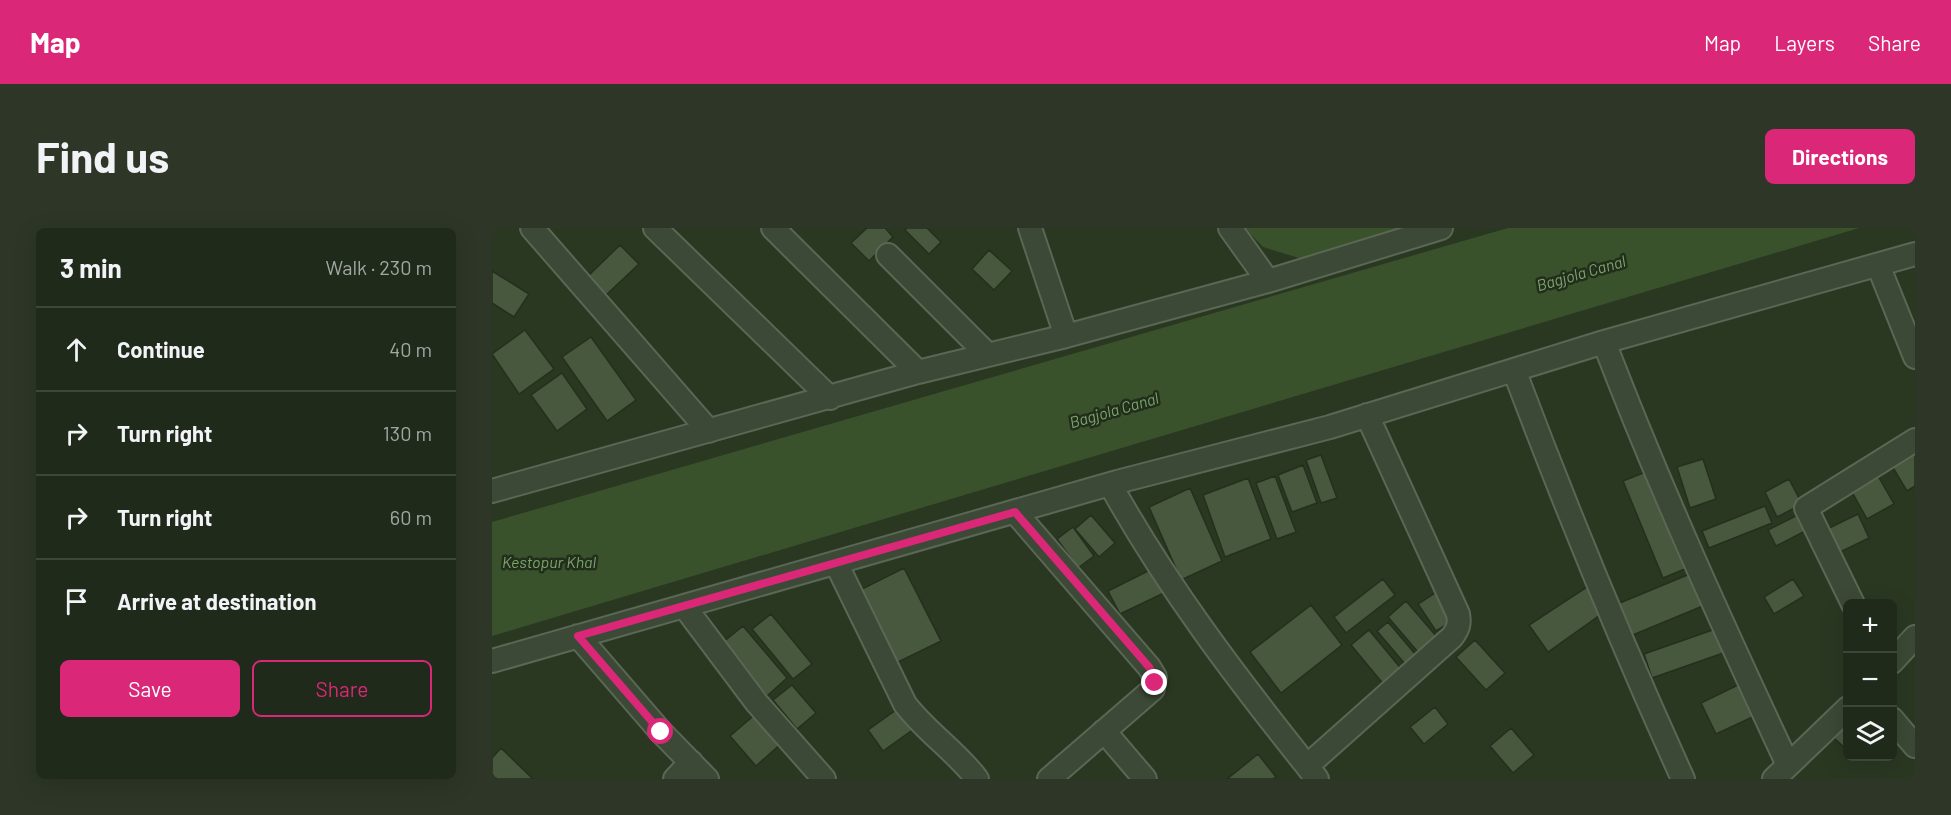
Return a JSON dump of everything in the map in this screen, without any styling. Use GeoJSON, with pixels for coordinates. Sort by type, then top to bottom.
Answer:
{"type":"FeatureCollection","features":[{"type":"Feature","properties":{"kind":"street"},"geometry":{"type":"LineString","coordinates":[[532,228],[709,431]]}},
{"type":"Feature","properties":{"kind":"street"},"geometry":{"type":"LineString","coordinates":[[655,228],[830,398]]}},
{"type":"Feature","properties":{"kind":"street"},"geometry":{"type":"LineString","coordinates":[[773,228],[918,372]]}},
{"type":"Feature","properties":{"kind":"street"},"geometry":{"type":"LineString","coordinates":[[1030,228],[1066,336]]}},
{"type":"Feature","properties":{"kind":"street"},"geometry":{"type":"LineString","coordinates":[[1230,228],[1268,281]]}},
{"type":"Feature","properties":{"kind":"street"},"geometry":{"type":"LineString","coordinates":[[492,491],[918,372],[1066,336],[1268,281],[1442,228]]}},
{"type":"Feature","properties":{"kind":"street"},"geometry":{"type":"LineString","coordinates":[[492,661],[1110,484],[1330,427],[1604,342],[1915,254]]}},
{"type":"Feature","properties":{"kind":"street"},"geometry":{"type":"LineString","coordinates":[[888,255],[988,355]]}},
{"type":"Feature","properties":{"kind":"street"},"geometry":{"type":"LineString","coordinates":[[1878,265],[1915,357]]}},
{"type":"Feature","properties":{"kind":"street"},"geometry":{"type":"LineString","coordinates":[[1604,342],[1640,434],[1739,661],[1781,772],[1843,713]]}},
{"type":"Feature","properties":{"kind":"street"},"geometry":{"type":"LineString","coordinates":[[1514,370],[1571,521],[1644,694],[1683,779]]}},
{"type":"Feature","properties":{"kind":"street"},"geometry":{"type":"LineString","coordinates":[[1110,484],[1169,582],[1236,677],[1312,772],[1458,630],[1459,622],[1453,604],[1367,415]]}},
{"type":"Feature","properties":{"kind":"street"},"geometry":{"type":"LineString","coordinates":[[1852,599],[1806,508],[1915,440]]}},
{"type":"Feature","properties":{"kind":"street"},"geometry":{"type":"LineString","coordinates":[[1015,512],[1149,667],[1155,677],[1153,689],[1049,779]]}},
{"type":"Feature","properties":{"kind":"street"},"geometry":{"type":"LineString","coordinates":[[836,563],[905,704],[977,779]]}},
{"type":"Feature","properties":{"kind":"street"},"geometry":{"type":"LineString","coordinates":[[684,606],[756,702],[824,779]]}},
{"type":"Feature","properties":{"kind":"street"},"geometry":{"type":"LineString","coordinates":[[578,636],[661,732],[707,779]]}},
{"type":"Feature","properties":{"kind":"street"},"geometry":{"type":"LineString","coordinates":[[1897,657],[1915,637]]}},
{"type":"Feature","properties":{"kind":"street"},"geometry":{"type":"LineString","coordinates":[[1897,724],[1915,746]]}},
{"type":"Feature","properties":{"kind":"street"},"geometry":{"type":"LineString","coordinates":[[1104,731],[1145,779]]}},
{"type":"Feature","properties":{"kind":"street"},"geometry":{"type":"LineString","coordinates":[[675,779],[691,762]]}},
{"type":"Feature","properties":{"kind":"water"},"geometry":{"type":"Polygon","coordinates":[[[1245,228],[1414,228],[1312,262],[1263,247],[1245,228]]]}},
{"type":"Feature","properties":{"kind":"water","name":"Kestopur Khal"},"geometry":{"type":"Polygon","coordinates":[[[1508,228],[1859,228],[492,636],[492,522],[1508,228]]]}},
{"type":"Feature","properties":{"kind":"building"},"geometry":{"type":"Polygon","coordinates":[[[867,228],[885,228],[893,237],[869,261],[851,243],[867,228]]]}},
{"type":"Feature","properties":{"kind":"building"},"geometry":{"type":"Polygon","coordinates":[[[907,228],[927,228],[941,242],[929,254],[905,230],[907,228]]]}},
{"type":"Feature","properties":{"kind":"building"},"geometry":{"type":"Polygon","coordinates":[[[620,245],[639,264],[605,296],[587,277],[620,245]]]}},
{"type":"Feature","properties":{"kind":"building"},"geometry":{"type":"Polygon","coordinates":[[[989,250],[1012,271],[994,290],[972,269],[989,250]]]}},
{"type":"Feature","properties":{"kind":"building"},"geometry":{"type":"Polygon","coordinates":[[[492,271],[529,294],[514,317],[492,303],[492,271]]]}},
{"type":"Feature","properties":{"kind":"building"},"geometry":{"type":"Polygon","coordinates":[[[525,330],[554,369],[519,394],[492,354],[525,330]]]}},
{"type":"Feature","properties":{"kind":"building"},"geometry":{"type":"Polygon","coordinates":[[[591,337],[636,400],[607,421],[562,357],[591,337]]]}},
{"type":"Feature","properties":{"kind":"building"},"geometry":{"type":"Polygon","coordinates":[[[562,373],[587,409],[557,431],[531,395],[562,373]]]}},
{"type":"Feature","properties":{"kind":"building"},"geometry":{"type":"Polygon","coordinates":[[[1915,453],[1915,486],[1907,491],[1892,466],[1915,453]]]}},
{"type":"Feature","properties":{"kind":"building"},"geometry":{"type":"Polygon","coordinates":[[[1321,455],[1337,498],[1321,503],[1306,460],[1321,455]]]}},
{"type":"Feature","properties":{"kind":"building"},"geometry":{"type":"Polygon","coordinates":[[[1703,459],[1716,499],[1690,508],[1677,467],[1703,459]]]}},
{"type":"Feature","properties":{"kind":"building"},"geometry":{"type":"Polygon","coordinates":[[[1303,465],[1317,503],[1292,512],[1278,475],[1303,465]]]}},
{"type":"Feature","properties":{"kind":"building"},"geometry":{"type":"Polygon","coordinates":[[[1653,469],[1692,566],[1663,578],[1623,481],[1653,469]]]}},
{"type":"Feature","properties":{"kind":"building"},"geometry":{"type":"Polygon","coordinates":[[[1275,476],[1296,532],[1277,539],[1256,483],[1275,476]]]}},
{"type":"Feature","properties":{"kind":"building"},"geometry":{"type":"Polygon","coordinates":[[[1878,476],[1894,504],[1867,519],[1852,492],[1878,476]]]}},
{"type":"Feature","properties":{"kind":"building"},"geometry":{"type":"Polygon","coordinates":[[[1248,478],[1271,539],[1225,557],[1203,495],[1248,478]]]}},
{"type":"Feature","properties":{"kind":"building"},"geometry":{"type":"Polygon","coordinates":[[[1789,479],[1802,504],[1777,517],[1765,492],[1789,479]]]}},
{"type":"Feature","properties":{"kind":"building"},"geometry":{"type":"Polygon","coordinates":[[[1190,488],[1222,561],[1181,580],[1149,507],[1190,488]]]}},
{"type":"Feature","properties":{"kind":"building"},"geometry":{"type":"Polygon","coordinates":[[[1765,506],[1772,523],[1709,548],[1702,531],[1765,506]]]}},
{"type":"Feature","properties":{"kind":"building"},"geometry":{"type":"Polygon","coordinates":[[[1802,513],[1809,529],[1776,546],[1768,530],[1802,513]]]}},
{"type":"Feature","properties":{"kind":"building"},"geometry":{"type":"Polygon","coordinates":[[[1858,514],[1869,538],[1834,555],[1823,531],[1858,514]]]}},
{"type":"Feature","properties":{"kind":"building"},"geometry":{"type":"Polygon","coordinates":[[[1091,515],[1115,543],[1099,557],[1075,529],[1091,515]]]}},
{"type":"Feature","properties":{"kind":"building"},"geometry":{"type":"Polygon","coordinates":[[[1073,527],[1094,556],[1078,568],[1057,539],[1073,527]]]}},
{"type":"Feature","properties":{"kind":"building"},"geometry":{"type":"Polygon","coordinates":[[[904,568],[941,641],[890,666],[854,593],[904,568]]]}},
{"type":"Feature","properties":{"kind":"building"},"geometry":{"type":"Polygon","coordinates":[[[1154,568],[1166,592],[1120,614],[1108,591],[1154,568]]]}},
{"type":"Feature","properties":{"kind":"building"},"geometry":{"type":"Polygon","coordinates":[[[1697,571],[1710,603],[1628,637],[1615,605],[1697,571]]]}},
{"type":"Feature","properties":{"kind":"building"},"geometry":{"type":"Polygon","coordinates":[[[1383,579],[1395,595],[1346,633],[1334,617],[1383,579]]]}},
{"type":"Feature","properties":{"kind":"building"},"geometry":{"type":"Polygon","coordinates":[[[1793,579],[1804,596],[1774,614],[1764,597],[1793,579]]]}},
{"type":"Feature","properties":{"kind":"building"},"geometry":{"type":"Polygon","coordinates":[[[1593,583],[1607,610],[1548,652],[1529,625],[1593,583]]]}},
{"type":"Feature","properties":{"kind":"building"},"geometry":{"type":"Polygon","coordinates":[[[1438,591],[1456,619],[1436,631],[1418,604],[1438,591]]]}},
{"type":"Feature","properties":{"kind":"building"},"geometry":{"type":"Polygon","coordinates":[[[1406,601],[1437,637],[1418,652],[1388,617],[1406,601]]]}},
{"type":"Feature","properties":{"kind":"building"},"geometry":{"type":"Polygon","coordinates":[[[1311,605],[1342,645],[1281,693],[1250,652],[1311,605]]]}},
{"type":"Feature","properties":{"kind":"building"},"geometry":{"type":"Polygon","coordinates":[[[771,614],[812,664],[793,679],[752,629],[771,614]]]}},
{"type":"Feature","properties":{"kind":"building"},"geometry":{"type":"Polygon","coordinates":[[[1388,622],[1416,655],[1405,664],[1377,631],[1388,622]]]}},
{"type":"Feature","properties":{"kind":"building"},"geometry":{"type":"Polygon","coordinates":[[[743,626],[787,678],[767,696],[722,643],[743,626]]]}},
{"type":"Feature","properties":{"kind":"building"},"geometry":{"type":"Polygon","coordinates":[[[1721,627],[1729,651],[1652,678],[1644,654],[1721,627]]]}},
{"type":"Feature","properties":{"kind":"building"},"geometry":{"type":"Polygon","coordinates":[[[1369,630],[1403,671],[1385,686],[1351,645],[1369,630]]]}},
{"type":"Feature","properties":{"kind":"building"},"geometry":{"type":"Polygon","coordinates":[[[1475,640],[1505,673],[1486,690],[1456,657],[1475,640]]]}},
{"type":"Feature","properties":{"kind":"building"},"geometry":{"type":"Polygon","coordinates":[[[1744,682],[1759,714],[1716,734],[1701,703],[1744,682]]]}},
{"type":"Feature","properties":{"kind":"building"},"geometry":{"type":"Polygon","coordinates":[[[792,685],[816,713],[797,729],[773,700],[792,685]]]}},
{"type":"Feature","properties":{"kind":"building"},"geometry":{"type":"Polygon","coordinates":[[[903,705],[918,726],[883,751],[868,730],[903,705]]]}},
{"type":"Feature","properties":{"kind":"building"},"geometry":{"type":"Polygon","coordinates":[[[1435,707],[1448,724],[1424,744],[1410,727],[1435,707]]]}},
{"type":"Feature","properties":{"kind":"building"},"geometry":{"type":"Polygon","coordinates":[[[758,712],[784,741],[756,766],[730,736],[758,712]]]}},
{"type":"Feature","properties":{"kind":"building"},"geometry":{"type":"Polygon","coordinates":[[[1843,727],[1843,746],[1833,737],[1843,727]]]}},
{"type":"Feature","properties":{"kind":"building"},"geometry":{"type":"Polygon","coordinates":[[[1511,728],[1534,755],[1513,773],[1490,746],[1511,728]]]}},
{"type":"Feature","properties":{"kind":"building"},"geometry":{"type":"Polygon","coordinates":[[[501,748],[533,779],[492,779],[492,758],[501,748]]]}},
{"type":"Feature","properties":{"kind":"building"},"geometry":{"type":"Polygon","coordinates":[[[1258,754],[1276,777],[1273,779],[1227,779],[1258,754]]]}},
{"type":"Feature","properties":{"kind":"route"},"geometry":{"type":"LineString","coordinates":[[661,732],[578,636],[1015,512],[1149,667],[1155,677],[1155,683]]}},
{"type":"Feature","properties":{"kind":"water label","name":"Bagjola Canal"},"geometry":{"type":"Point","coordinates":[1581,273]}},
{"type":"Feature","properties":{"kind":"water label","name":"Bagjola Canal"},"geometry":{"type":"Point","coordinates":[1114,410]}}]}
